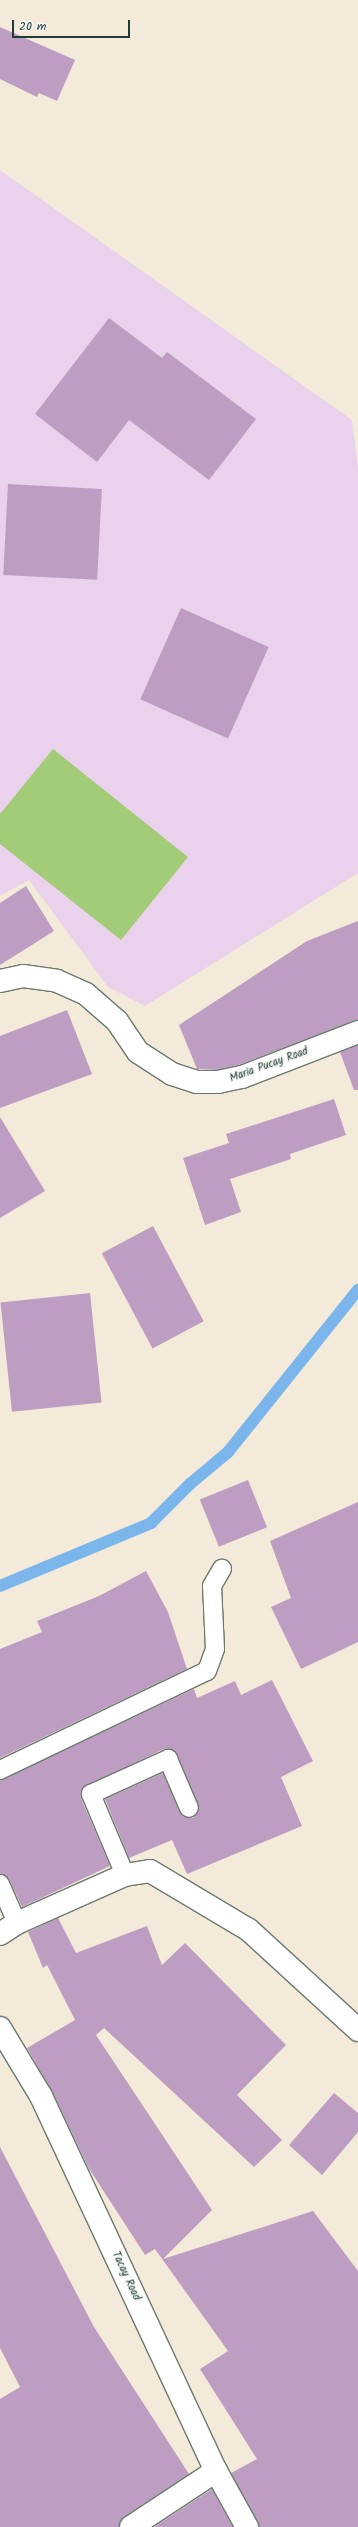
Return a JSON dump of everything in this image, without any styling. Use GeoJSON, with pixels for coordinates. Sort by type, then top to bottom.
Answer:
{"type":"FeatureCollection","features":[{"type":"Feature","properties":{"kind":"street","name":"Maria Pucay Road"},"geometry":{"type":"LineString","coordinates":[[0,981],[23,976],[57,981],[86,994],[117,1021],[138,1052],[172,1074],[197,1082],[218,1082],[242,1077],[358,1032]]}},
{"type":"Feature","properties":{"kind":"street"},"geometry":{"type":"LineString","coordinates":[[9,1929],[125,1875],[150,1871],[249,1930],[358,2030]]}},
{"type":"Feature","properties":{"kind":"street","name":"Tacay Road"},"geometry":{"type":"LineString","coordinates":[[0,2028],[41,2096],[216,2471],[247,2527]]}},
{"type":"Feature","properties":{"kind":"street"},"geometry":{"type":"LineString","coordinates":[[130,2527],[216,2471]]}},
{"type":"Feature","properties":{"kind":"lane"},"geometry":{"type":"LineString","coordinates":[[0,1770],[208,1671],[215,1649],[212,1586],[222,1569]]}},
{"type":"Feature","properties":{"kind":"lane"},"geometry":{"type":"LineString","coordinates":[[125,1875],[91,1794],[168,1759],[189,1808]]}},
{"type":"Feature","properties":{"kind":"lane"},"geometry":{"type":"LineString","coordinates":[[0,1884],[9,1929]]}},
{"type":"Feature","properties":{"kind":"shaded area"},"geometry":{"type":"Polygon","coordinates":[[[0,170],[352,420],[358,468],[358,873],[145,1006],[108,987],[29,880],[0,896],[0,170]]]}},
{"type":"Feature","properties":{"kind":"green space"},"geometry":{"type":"Polygon","coordinates":[[[53,749],[188,857],[121,940],[0,844],[0,814],[53,749]]]}},
{"type":"Feature","properties":{"kind":"building"},"geometry":{"type":"Polygon","coordinates":[[[0,27],[75,60],[57,101],[39,93],[37,97],[0,79],[0,27]]]}},
{"type":"Feature","properties":{"kind":"building"},"geometry":{"type":"Polygon","coordinates":[[[109,318],[162,358],[167,352],[256,419],[209,480],[129,420],[97,462],[35,414],[109,318]]]}},
{"type":"Feature","properties":{"kind":"building"},"geometry":{"type":"Polygon","coordinates":[[[8,484],[102,489],[97,580],[3,575],[8,484]]]}},
{"type":"Feature","properties":{"kind":"building"},"geometry":{"type":"Polygon","coordinates":[[[181,608],[269,647],[228,738],[140,699],[181,608]]]}},
{"type":"Feature","properties":{"kind":"building"},"geometry":{"type":"Polygon","coordinates":[[[26,886],[54,931],[0,965],[0,903],[26,886]]]}},
{"type":"Feature","properties":{"kind":"building"},"geometry":{"type":"Polygon","coordinates":[[[358,921],[358,1020],[238,1065],[217,1070],[197,1069],[179,1025],[307,941],[358,921]]]}},
{"type":"Feature","properties":{"kind":"building"},"geometry":{"type":"Polygon","coordinates":[[[67,1010],[92,1074],[0,1108],[0,1036],[67,1010]]]}},
{"type":"Feature","properties":{"kind":"building"},"geometry":{"type":"Polygon","coordinates":[[[358,1045],[358,1090],[354,1090],[340,1052],[358,1045]]]}},
{"type":"Feature","properties":{"kind":"building"},"geometry":{"type":"Polygon","coordinates":[[[334,1099],[346,1135],[290,1154],[291,1159],[230,1179],[241,1212],[205,1225],[183,1158],[229,1143],[226,1134],[334,1099]]]}},
{"type":"Feature","properties":{"kind":"building"},"geometry":{"type":"Polygon","coordinates":[[[0,1117],[45,1191],[0,1218],[0,1117]]]}},
{"type":"Feature","properties":{"kind":"building"},"geometry":{"type":"Polygon","coordinates":[[[153,1226],[204,1321],[152,1349],[102,1253],[153,1226]]]}},
{"type":"Feature","properties":{"kind":"building"},"geometry":{"type":"Polygon","coordinates":[[[90,1293],[101,1402],[12,1412],[0,1302],[90,1293]]]}},
{"type":"Feature","properties":{"kind":"building"},"geometry":{"type":"Polygon","coordinates":[[[248,1480],[267,1527],[219,1547],[200,1499],[248,1480]]]}},
{"type":"Feature","properties":{"kind":"building"},"geometry":{"type":"Polygon","coordinates":[[[358,1502],[358,1642],[301,1669],[271,1607],[291,1598],[270,1541],[358,1502]]]}},
{"type":"Feature","properties":{"kind":"building"},"geometry":{"type":"Polygon","coordinates":[[[146,1571],[168,1612],[187,1669],[0,1758],[0,1649],[42,1632],[37,1621],[99,1596],[146,1571]]]}},
{"type":"Feature","properties":{"kind":"building"},"geometry":{"type":"Polygon","coordinates":[[[272,1680],[313,1761],[281,1777],[302,1826],[187,1874],[172,1840],[129,1858],[105,1799],[163,1773],[182,1816],[193,1818],[199,1810],[177,1755],[169,1749],[164,1749],[82,1788],[81,1798],[110,1866],[22,1907],[9,1879],[0,1874],[0,1780],[194,1689],[197,1698],[235,1681],[241,1695],[272,1680]]]}},
{"type":"Feature","properties":{"kind":"building"},"geometry":{"type":"Polygon","coordinates":[[[58,1918],[76,1953],[147,1926],[162,1965],[185,1943],[286,2045],[237,2095],[282,2140],[254,2167],[104,2028],[96,2035],[212,2210],[163,2259],[313,2211],[358,2271],[358,2527],[259,2527],[231,2473],[257,2459],[200,2369],[228,2351],[155,2249],[145,2255],[88,2167],[52,2091],[27,2048],[75,2020],[47,1965],[43,1968],[28,1932],[58,1918]]]}},
{"type":"Feature","properties":{"kind":"building"},"geometry":{"type":"Polygon","coordinates":[[[334,2093],[358,2113],[358,2132],[322,2175],[289,2145],[334,2093]]]}},
{"type":"Feature","properties":{"kind":"building"},"geometry":{"type":"Polygon","coordinates":[[[0,2147],[94,2327],[189,2474],[124,2517],[119,2527],[0,2527],[0,2399],[20,2387],[0,2348],[0,2147]]]}},
{"type":"Feature","properties":{"kind":"building"},"geometry":{"type":"Polygon","coordinates":[[[212,2489],[233,2527],[154,2527],[212,2489]]]}},
{"type":"Feature","properties":{"kind":"waterway"},"geometry":{"type":"LineString","coordinates":[[0,1586],[151,1523],[190,1484],[228,1452],[358,1290]]}}]}
